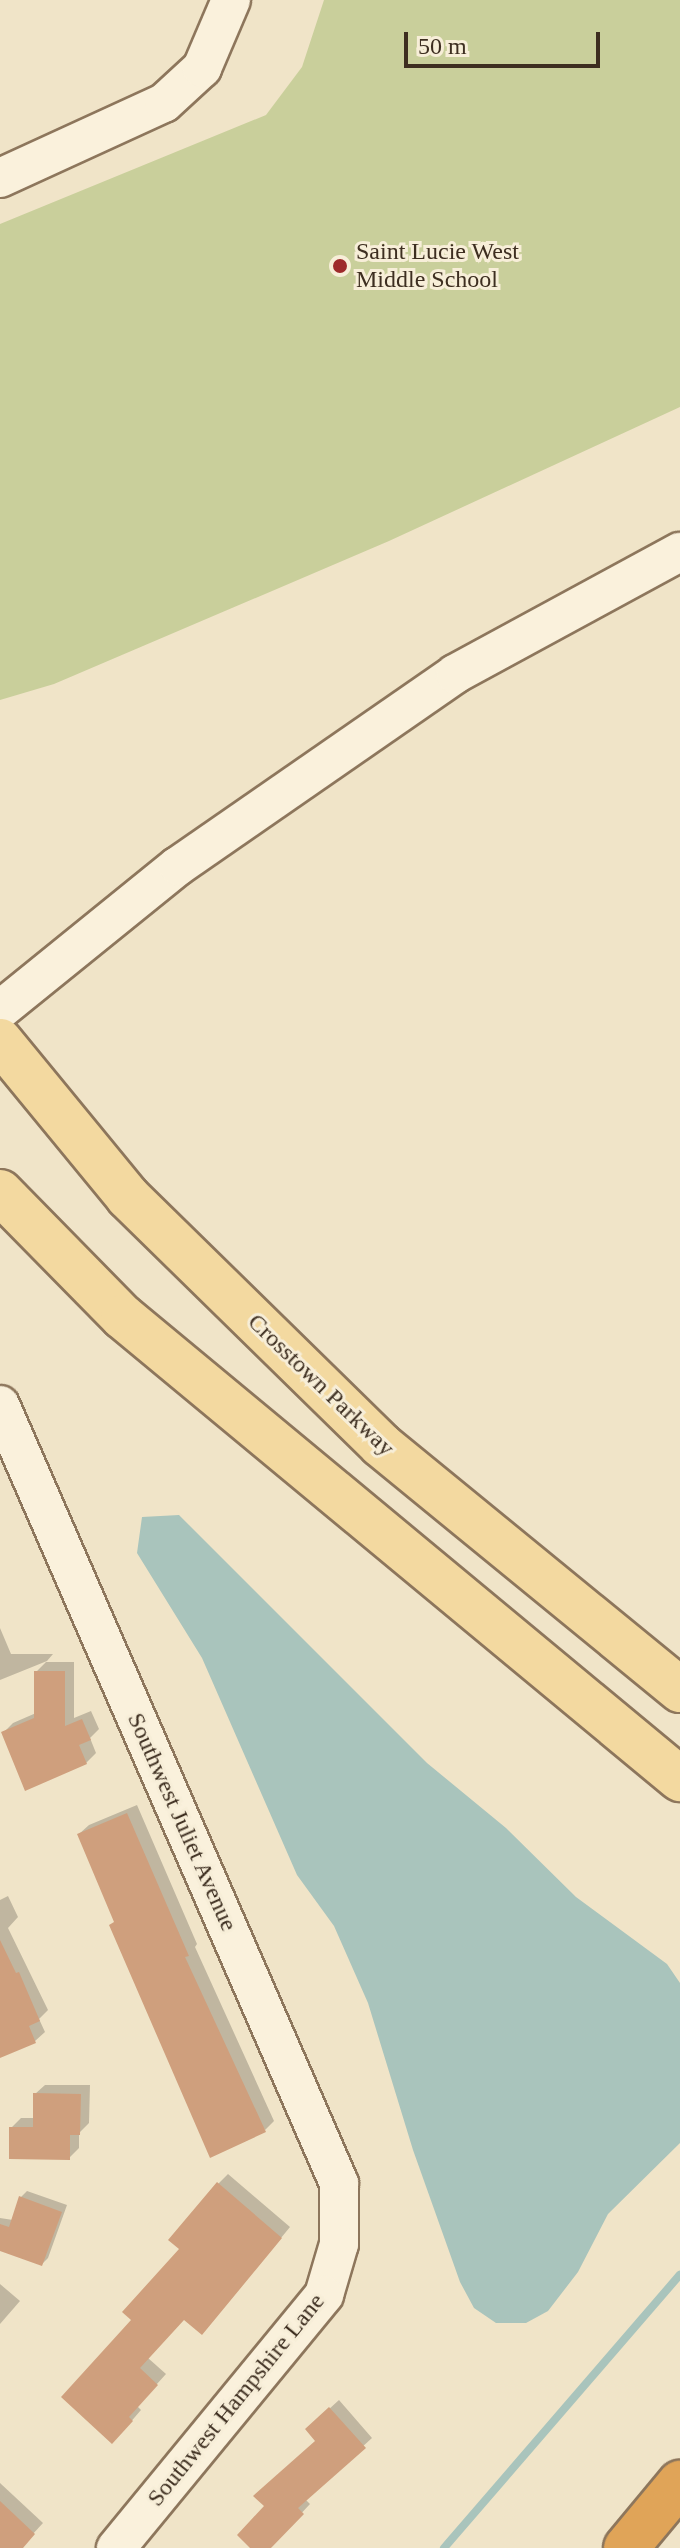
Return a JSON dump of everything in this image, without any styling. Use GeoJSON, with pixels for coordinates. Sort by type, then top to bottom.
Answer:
{"type":"FeatureCollection","features":[{"type":"Feature","properties":{"kind":"highway"},"geometry":{"type":"LineString","coordinates":[[626,2548],[680,2483]]}},
{"type":"Feature","properties":{"kind":"main road","name":"Crosstown Parkway"},"geometry":{"type":"LineString","coordinates":[[0,1041],[128,1197],[381,1445],[680,1690]]}},
{"type":"Feature","properties":{"kind":"main road"},"geometry":{"type":"LineString","coordinates":[[0,1192],[123,1317],[680,1779]]}},
{"type":"Feature","properties":{"kind":"street"},"geometry":{"type":"LineString","coordinates":[[0,178],[164,103],[202,68],[231,0]]}},
{"type":"Feature","properties":{"kind":"street"},"geometry":{"type":"LineString","coordinates":[[0,1010],[178,866],[455,674],[680,552]]}},
{"type":"Feature","properties":{"kind":"street","name":"Southwest Juliet Avenue"},"geometry":{"type":"LineString","coordinates":[[0,1405],[339,2183],[339,2244]]}},
{"type":"Feature","properties":{"kind":"street","name":"Southwest Hampshire Lane"},"geometry":{"type":"LineString","coordinates":[[116,2548],[324,2295],[339,2244]]}},
{"type":"Feature","properties":{"kind":"green space","name":"Saint Lucie West Middle School"},"geometry":{"type":"Polygon","coordinates":[[[324,0],[680,0],[680,407],[389,541],[54,684],[0,700],[0,224],[266,115],[302,67],[324,0]]]}},
{"type":"Feature","properties":{"kind":"water"},"geometry":{"type":"Polygon","coordinates":[[[179,1515],[427,1763],[506,1828],[576,1897],[667,1964],[680,1983],[680,2143],[608,2214],[578,2272],[548,2311],[526,2323],[496,2323],[474,2308],[460,2282],[413,2150],[368,2003],[334,1926],[297,1875],[202,1658],[137,1553],[142,1517],[179,1515]]]}},
{"type":"Feature","properties":{"kind":"building"},"geometry":{"type":"Polygon","coordinates":[[[34,1671],[65,1671],[65,1726],[82,1719],[91,1740],[79,1745],[87,1764],[25,1791],[1,1732],[34,1718],[34,1671]]]}},
{"type":"Feature","properties":{"kind":"building"},"geometry":{"type":"Polygon","coordinates":[[[127,1813],[189,1956],[185,1957],[266,2132],[210,2158],[109,1925],[114,1922],[77,1834],[127,1813]]]}},
{"type":"Feature","properties":{"kind":"building"},"geometry":{"type":"Polygon","coordinates":[[[0,1940],[16,1973],[19,1972],[40,2021],[29,2026],[36,2043],[0,2058],[0,1940]]]}},
{"type":"Feature","properties":{"kind":"building"},"geometry":{"type":"Polygon","coordinates":[[[33,2093],[81,2094],[80,2135],[70,2135],[70,2160],[9,2159],[9,2127],[33,2127],[33,2093]]]}},
{"type":"Feature","properties":{"kind":"building"},"geometry":{"type":"Polygon","coordinates":[[[217,2182],[282,2238],[202,2335],[184,2320],[140,2368],[158,2385],[129,2417],[133,2421],[112,2444],[61,2397],[131,2320],[122,2312],[179,2249],[168,2240],[217,2182]]]}},
{"type":"Feature","properties":{"kind":"building"},"geometry":{"type":"Polygon","coordinates":[[[19,2196],[62,2212],[42,2266],[0,2251],[0,2224],[9,2227],[19,2196]]]}},
{"type":"Feature","properties":{"kind":"building"},"geometry":{"type":"Polygon","coordinates":[[[329,2407],[366,2448],[298,2508],[304,2514],[271,2548],[250,2548],[237,2535],[264,2506],[253,2496],[315,2441],[305,2429],[329,2407]]]}},
{"type":"Feature","properties":{"kind":"building"},"geometry":{"type":"Polygon","coordinates":[[[0,2501],[35,2534],[23,2548],[0,2548],[0,2501]]]}},
{"type":"Feature","properties":{"kind":"waterway"},"geometry":{"type":"LineString","coordinates":[[444,2548],[680,2275]]}},
{"type":"Feature","properties":{"kind":"place","name":"Saint Lucie West Middle School"},"geometry":{"type":"Point","coordinates":[340,266]}}]}
